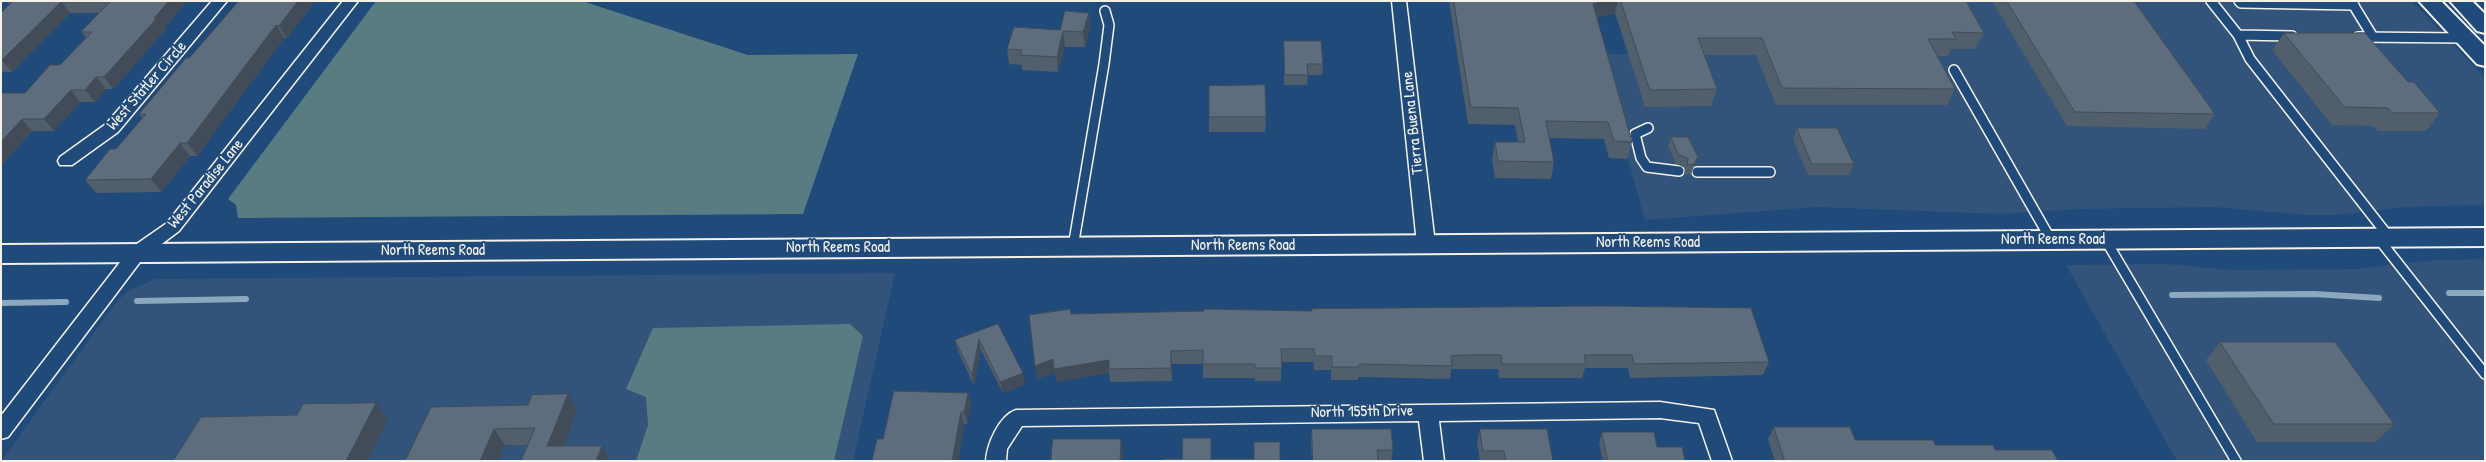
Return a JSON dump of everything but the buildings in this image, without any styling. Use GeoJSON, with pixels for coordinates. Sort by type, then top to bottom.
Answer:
{"type":"FeatureCollection","features":[{"type":"Feature","properties":{"kind":"main road"},"geometry":{"type":"LineString","coordinates":[[2429,1],[2485,59]]}},
{"type":"Feature","properties":{"kind":"main road"},"geometry":{"type":"LineString","coordinates":[[2460,1],[2485,26]]}},
{"type":"Feature","properties":{"kind":"main road","name":"North Reems Road"},"geometry":{"type":"LineString","coordinates":[[1,254],[2485,237]]}},
{"type":"Feature","properties":{"kind":"street","name":"West Statler Circle"},"geometry":{"type":"LineString","coordinates":[[66,161],[112,128],[220,1]]}},
{"type":"Feature","properties":{"kind":"street","name":"West Paradise Lane"},"geometry":{"type":"LineString","coordinates":[[1,431],[137,253],[173,228],[351,1]]}},
{"type":"Feature","properties":{"kind":"street","name":"Tierra Buena Lane"},"geometry":{"type":"LineString","coordinates":[[1399,1],[1426,244]]}},
{"type":"Feature","properties":{"kind":"street","name":"North 155th Drive"},"geometry":{"type":"LineString","coordinates":[[996,461],[998,448],[1016,418],[1660,410],[1707,416],[1722,461]]}},
{"type":"Feature","properties":{"kind":"street"},"geometry":{"type":"LineString","coordinates":[[1428,412],[1434,461]]}},
{"type":"Feature","properties":{"kind":"lane"},"geometry":{"type":"LineString","coordinates":[[2212,1],[2238,35],[2250,59],[2485,374]]}},
{"type":"Feature","properties":{"kind":"lane"},"geometry":{"type":"LineString","coordinates":[[2239,1],[2241,4],[2352,3],[2374,38]]}},
{"type":"Feature","properties":{"kind":"lane"},"geometry":{"type":"LineString","coordinates":[[1073,247],[1104,64],[1109,25],[1105,11]]}},
{"type":"Feature","properties":{"kind":"lane"},"geometry":{"type":"LineString","coordinates":[[2238,35],[2306,36]]}},
{"type":"Feature","properties":{"kind":"lane"},"geometry":{"type":"LineString","coordinates":[[2344,37],[2465,38]]}},
{"type":"Feature","properties":{"kind":"lane"},"geometry":{"type":"LineString","coordinates":[[1954,70],[2051,240]]}},
{"type":"Feature","properties":{"kind":"lane"},"geometry":{"type":"LineString","coordinates":[[1648,128],[1635,134],[1641,158],[1647,166],[1666,172],[1679,172]]}},
{"type":"Feature","properties":{"kind":"lane"},"geometry":{"type":"LineString","coordinates":[[1697,172],[1770,172]]}},
{"type":"Feature","properties":{"kind":"lane"},"geometry":{"type":"LineString","coordinates":[[2104,239],[2236,461]]}},
{"type":"Feature","properties":{"kind":"shaded area"},"geometry":{"type":"Polygon","coordinates":[[[1919,1],[2412,1],[2485,78],[2485,205],[2408,207],[2336,215],[2308,215],[2214,207],[2080,209],[2000,214],[1817,207],[1645,220],[1599,54],[1949,56],[1919,1]]]}},
{"type":"Feature","properties":{"kind":"shaded area"},"geometry":{"type":"Polygon","coordinates":[[[2485,259],[2485,461],[2177,461],[2066,265],[2167,264],[2231,270],[2356,269],[2434,260],[2485,259]]]}},
{"type":"Feature","properties":{"kind":"shaded area"},"geometry":{"type":"Polygon","coordinates":[[[895,273],[853,461],[1,461],[118,300],[128,291],[156,279],[895,273]]]}},
{"type":"Feature","properties":{"kind":"green space"},"geometry":{"type":"Polygon","coordinates":[[[376,1],[582,1],[748,55],[858,54],[803,214],[238,218],[236,205],[228,199],[376,1]]]}},
{"type":"Feature","properties":{"kind":"green space"},"geometry":{"type":"Polygon","coordinates":[[[850,324],[863,336],[834,461],[636,461],[648,425],[646,397],[626,389],[653,328],[850,324]]]}},
{"type":"Feature","properties":{"kind":"waterway"},"geometry":{"type":"LineString","coordinates":[[2449,293],[2485,293]]}},
{"type":"Feature","properties":{"kind":"waterway"},"geometry":{"type":"LineString","coordinates":[[2172,295],[2314,294],[2379,298]]}},
{"type":"Feature","properties":{"kind":"waterway"},"geometry":{"type":"LineString","coordinates":[[137,301],[246,299]]}},
{"type":"Feature","properties":{"kind":"waterway"},"geometry":{"type":"LineString","coordinates":[[1,303],[66,302]]}}]}
